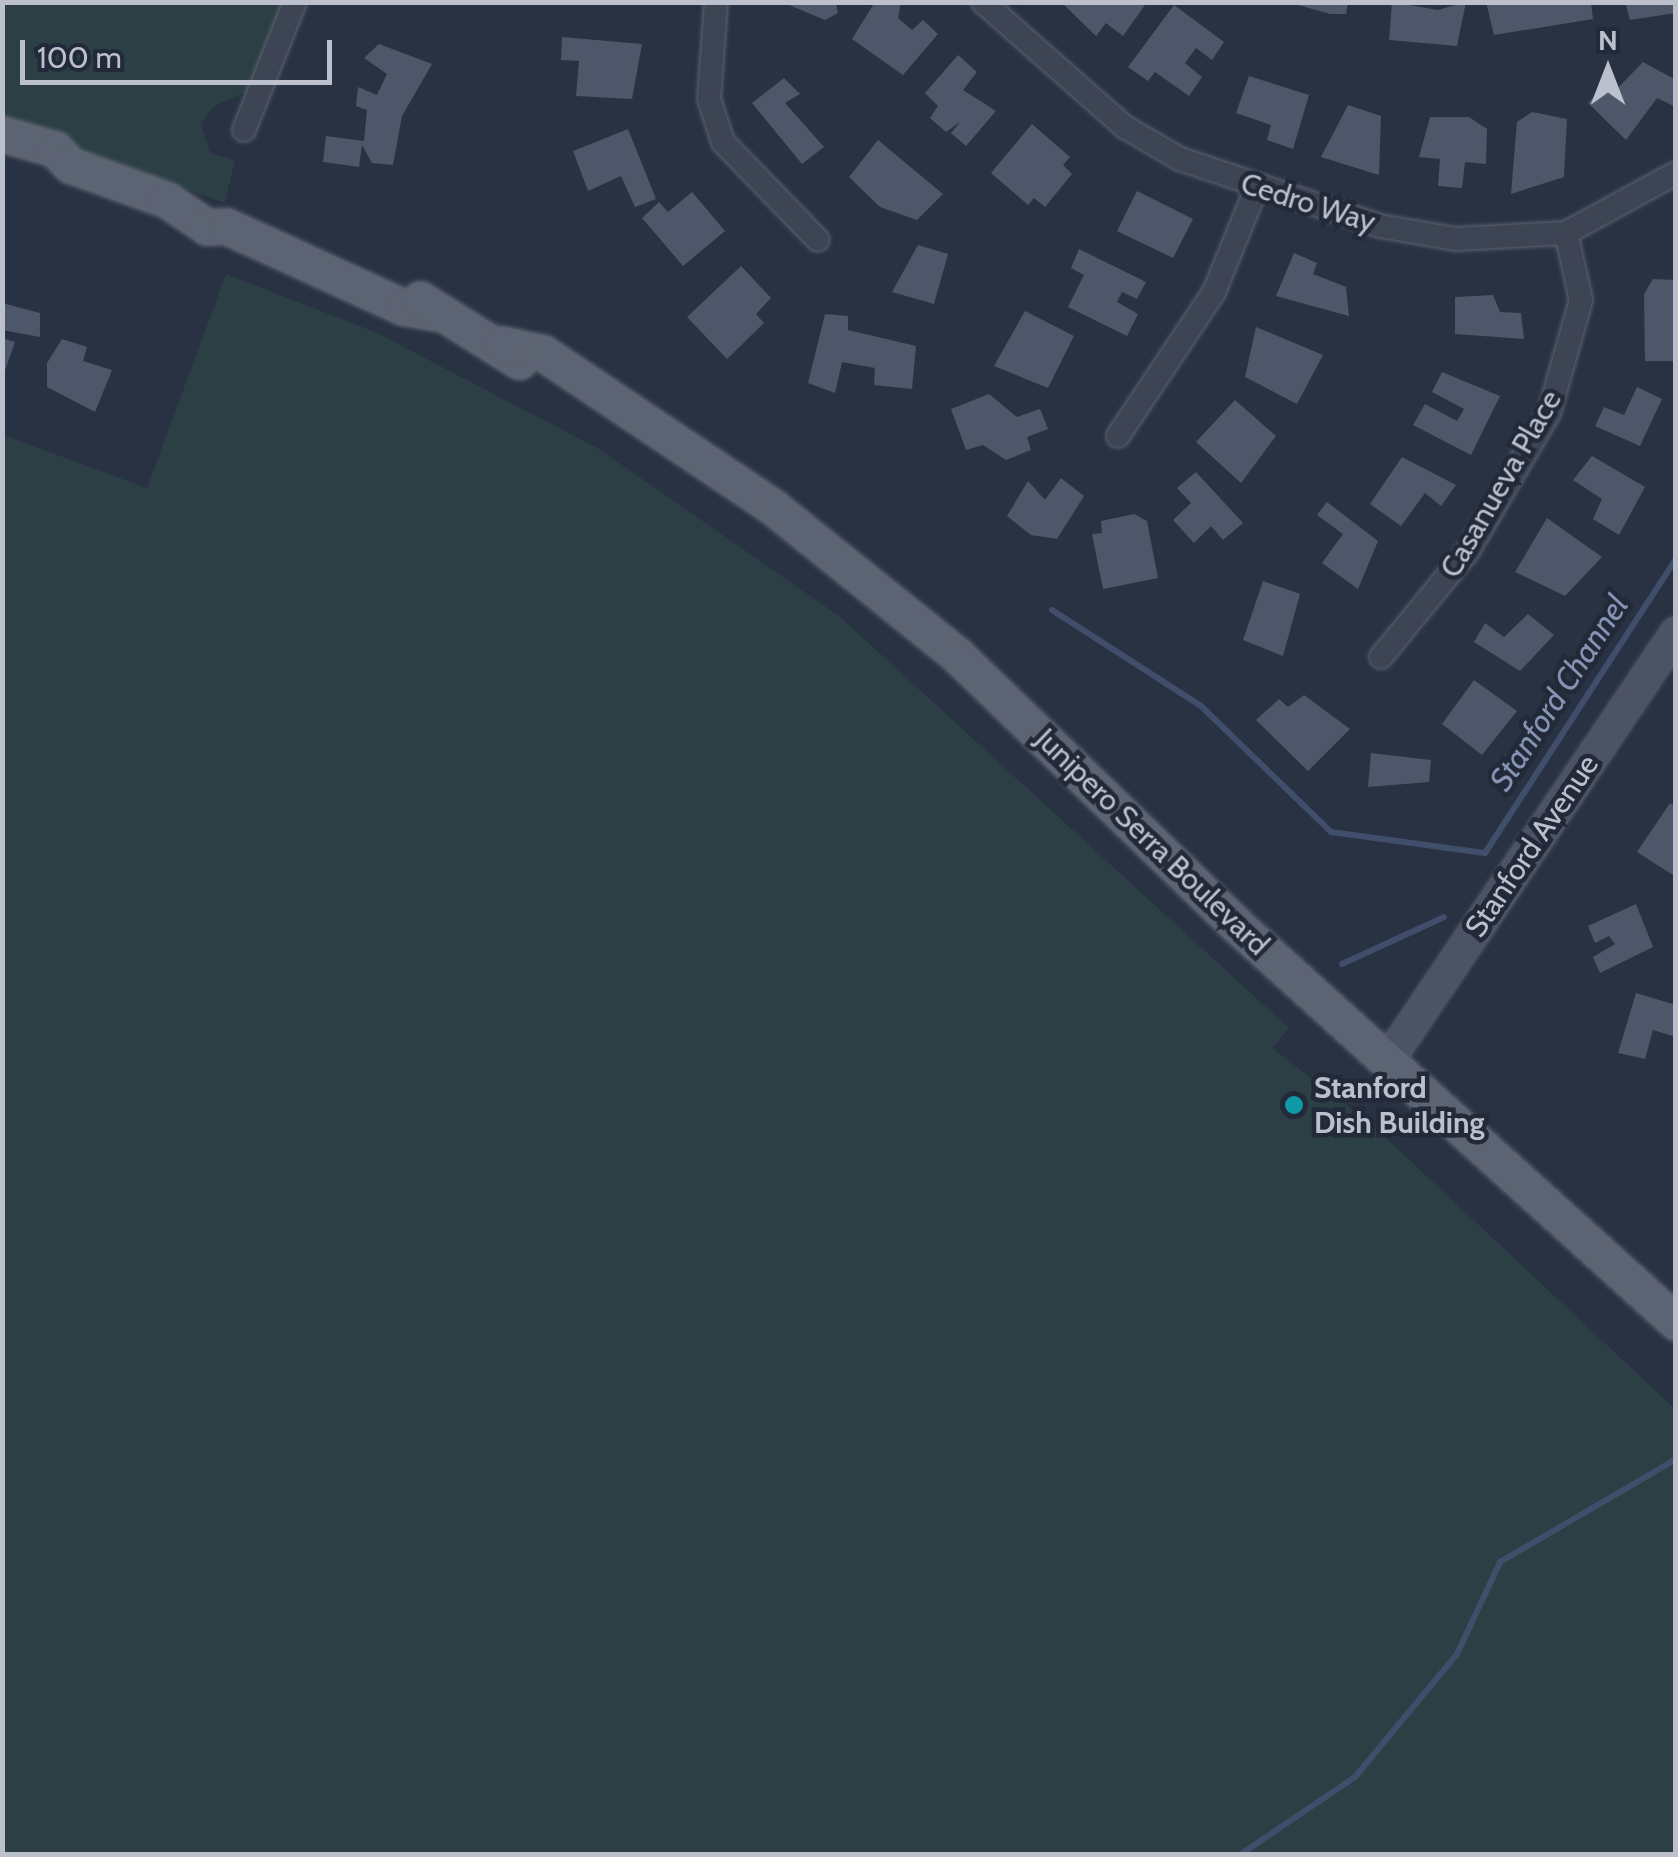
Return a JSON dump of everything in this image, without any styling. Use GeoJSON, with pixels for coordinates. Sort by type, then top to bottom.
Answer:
{"type":"FeatureCollection","features":[{"type":"Feature","properties":{"kind":"main road","name":"Junipero Serra Boulevard"},"geometry":{"type":"LineString","coordinates":[[2,134],[55,149],[70,165]]}},
{"type":"Feature","properties":{"kind":"main road","name":"Junipero Serra Boulevard"},"geometry":{"type":"LineString","coordinates":[[2,154],[70,165],[167,200],[207,228],[226,226],[304,256],[312,269],[438,314],[502,344],[538,374],[602,396],[773,507],[958,656],[1676,1322]]}},
{"type":"Feature","properties":{"kind":"street"},"geometry":{"type":"LineString","coordinates":[[244,130],[295,2]]}},
{"type":"Feature","properties":{"kind":"street"},"geometry":{"type":"LineString","coordinates":[[716,2],[709,99],[723,142],[818,240]]}},
{"type":"Feature","properties":{"kind":"street","name":"Cedro Way"},"geometry":{"type":"LineString","coordinates":[[983,2],[1126,127],[1256,188],[1456,239],[1566,232],[1676,173]]}},
{"type":"Feature","properties":{"kind":"street"},"geometry":{"type":"LineString","coordinates":[[1118,436],[1214,292],[1256,188]]}},
{"type":"Feature","properties":{"kind":"street","name":"Casanueva Place"},"geometry":{"type":"LineString","coordinates":[[1380,657],[1468,551],[1548,413],[1581,300],[1566,232]]}},
{"type":"Feature","properties":{"kind":"street","name":"Stanford Avenue"},"geometry":{"type":"LineString","coordinates":[[1389,1059],[1676,632]]}},
{"type":"Feature","properties":{"kind":"green space"},"geometry":{"type":"Polygon","coordinates":[[[2,3],[284,3],[249,91],[214,106],[201,124],[210,153],[235,160],[225,203],[3,125],[2,3]]]}},
{"type":"Feature","properties":{"kind":"green space"},"geometry":{"type":"Polygon","coordinates":[[[226,274],[375,332],[599,449],[839,616],[1289,1028],[1272,1048],[1371,1124],[1675,1409],[1675,1854],[3,1854],[3,435],[147,488],[226,274]]]}},
{"type":"Feature","properties":{"kind":"building"},"geometry":{"type":"Polygon","coordinates":[[[782,2],[836,2],[838,13],[825,20],[782,2]]]}},
{"type":"Feature","properties":{"kind":"building"},"geometry":{"type":"Polygon","coordinates":[[[875,2],[901,2],[898,18],[912,30],[923,20],[938,34],[903,75],[852,39],[875,2]]]}},
{"type":"Feature","properties":{"kind":"building"},"geometry":{"type":"Polygon","coordinates":[[[1061,2],[1147,2],[1123,36],[1106,23],[1096,36],[1061,2]]]}},
{"type":"Feature","properties":{"kind":"building"},"geometry":{"type":"Polygon","coordinates":[[[1288,2],[1348,2],[1346,14],[1330,14],[1288,2]]]}},
{"type":"Feature","properties":{"kind":"building"},"geometry":{"type":"Polygon","coordinates":[[[1392,2],[1438,10],[1466,2],[1457,46],[1389,40],[1392,2]]]}},
{"type":"Feature","properties":{"kind":"building"},"geometry":{"type":"Polygon","coordinates":[[[1486,2],[1591,2],[1593,19],[1494,35],[1486,2]]]}},
{"type":"Feature","properties":{"kind":"building"},"geometry":{"type":"Polygon","coordinates":[[[1625,2],[1676,2],[1676,13],[1630,20],[1625,2]]]}},
{"type":"Feature","properties":{"kind":"building"},"geometry":{"type":"Polygon","coordinates":[[[1174,5],[1224,42],[1212,60],[1196,48],[1185,63],[1202,77],[1189,96],[1155,72],[1148,81],[1128,67],[1174,5]]]}},
{"type":"Feature","properties":{"kind":"building"},"geometry":{"type":"Polygon","coordinates":[[[562,37],[642,44],[632,99],[576,96],[579,61],[561,60],[562,37]]]}},
{"type":"Feature","properties":{"kind":"building"},"geometry":{"type":"Polygon","coordinates":[[[379,44],[432,64],[402,116],[393,165],[372,163],[362,145],[359,167],[323,162],[326,136],[364,141],[367,110],[356,106],[358,87],[377,95],[387,74],[364,58],[379,44]]]}},
{"type":"Feature","properties":{"kind":"building"},"geometry":{"type":"Polygon","coordinates":[[[958,55],[977,72],[963,90],[996,111],[966,146],[951,133],[960,122],[946,132],[930,118],[938,106],[925,93],[958,55]]]}},
{"type":"Feature","properties":{"kind":"building"},"geometry":{"type":"Polygon","coordinates":[[[1643,62],[1676,80],[1676,107],[1657,98],[1626,140],[1588,103],[1606,84],[1614,92],[1643,62]]]}},
{"type":"Feature","properties":{"kind":"building"},"geometry":{"type":"Polygon","coordinates":[[[1249,76],[1309,95],[1293,149],[1267,140],[1271,125],[1236,113],[1249,76]]]}},
{"type":"Feature","properties":{"kind":"building"},"geometry":{"type":"Polygon","coordinates":[[[784,78],[800,94],[785,103],[824,147],[802,164],[752,103],[784,78]]]}},
{"type":"Feature","properties":{"kind":"building"},"geometry":{"type":"Polygon","coordinates":[[[1348,105],[1381,116],[1379,175],[1321,157],[1348,105]]]}},
{"type":"Feature","properties":{"kind":"building"},"geometry":{"type":"Polygon","coordinates":[[[1532,112],[1567,119],[1564,177],[1511,194],[1517,122],[1532,112]]]}},
{"type":"Feature","properties":{"kind":"building"},"geometry":{"type":"Polygon","coordinates":[[[1430,117],[1469,117],[1487,129],[1486,164],[1465,162],[1462,188],[1438,186],[1440,159],[1419,157],[1430,117]]]}},
{"type":"Feature","properties":{"kind":"building"},"geometry":{"type":"Polygon","coordinates":[[[1032,124],[1070,157],[1063,165],[1072,174],[1045,207],[1034,198],[1028,205],[991,173],[1032,124]]]}},
{"type":"Feature","properties":{"kind":"building"},"geometry":{"type":"Polygon","coordinates":[[[628,129],[656,199],[635,207],[621,176],[588,191],[573,151],[628,129]]]}},
{"type":"Feature","properties":{"kind":"building"},"geometry":{"type":"Polygon","coordinates":[[[878,140],[943,194],[917,220],[880,207],[849,177],[878,140]]]}},
{"type":"Feature","properties":{"kind":"building"},"geometry":{"type":"Polygon","coordinates":[[[1137,191],[1193,219],[1173,258],[1117,231],[1137,191]]]}},
{"type":"Feature","properties":{"kind":"building"},"geometry":{"type":"Polygon","coordinates":[[[692,192],[725,231],[683,266],[642,218],[659,202],[668,212],[692,192]]]}},
{"type":"Feature","properties":{"kind":"building"},"geometry":{"type":"Polygon","coordinates":[[[918,245],[948,254],[934,304],[892,292],[918,245]]]}},
{"type":"Feature","properties":{"kind":"building"},"geometry":{"type":"Polygon","coordinates":[[[1079,249],[1146,282],[1137,299],[1122,292],[1117,302],[1138,314],[1127,336],[1068,307],[1084,275],[1071,268],[1079,249]]]}},
{"type":"Feature","properties":{"kind":"building"},"geometry":{"type":"Polygon","coordinates":[[[1294,253],[1317,263],[1313,274],[1346,287],[1349,316],[1276,296],[1294,253]]]}},
{"type":"Feature","properties":{"kind":"building"},"geometry":{"type":"Polygon","coordinates":[[[741,266],[771,298],[756,314],[764,323],[727,359],[687,317],[741,266]]]}},
{"type":"Feature","properties":{"kind":"building"},"geometry":{"type":"Polygon","coordinates":[[[1653,279],[1676,280],[1675,361],[1645,361],[1644,294],[1653,279]]]}},
{"type":"Feature","properties":{"kind":"building"},"geometry":{"type":"Polygon","coordinates":[[[1493,295],[1500,312],[1521,313],[1524,339],[1455,334],[1455,297],[1493,295]]]}},
{"type":"Feature","properties":{"kind":"building"},"geometry":{"type":"Polygon","coordinates":[[[2,303],[40,313],[40,337],[2,330],[2,303]]]}},
{"type":"Feature","properties":{"kind":"building"},"geometry":{"type":"Polygon","coordinates":[[[1025,311],[1074,336],[1048,388],[994,366],[1025,311]]]}},
{"type":"Feature","properties":{"kind":"building"},"geometry":{"type":"Polygon","coordinates":[[[825,314],[848,316],[848,330],[916,346],[912,389],[874,385],[875,368],[842,362],[835,393],[808,383],[825,314]]]}},
{"type":"Feature","properties":{"kind":"building"},"geometry":{"type":"Polygon","coordinates":[[[1256,327],[1323,355],[1297,404],[1245,377],[1256,327]]]}},
{"type":"Feature","properties":{"kind":"building"},"geometry":{"type":"Polygon","coordinates":[[[2,338],[15,342],[3,376],[2,376],[2,338]]]}},
{"type":"Feature","properties":{"kind":"building"},"geometry":{"type":"Polygon","coordinates":[[[62,339],[87,347],[83,361],[112,370],[95,412],[47,387],[47,363],[62,339]]]}},
{"type":"Feature","properties":{"kind":"building"},"geometry":{"type":"Polygon","coordinates":[[[1442,372],[1500,396],[1471,455],[1413,425],[1425,404],[1457,421],[1464,409],[1432,392],[1442,372]]]}},
{"type":"Feature","properties":{"kind":"building"},"geometry":{"type":"Polygon","coordinates":[[[1637,387],[1662,399],[1640,446],[1595,426],[1604,407],[1624,415],[1637,387]]]}},
{"type":"Feature","properties":{"kind":"building"},"geometry":{"type":"Polygon","coordinates":[[[989,394],[1017,417],[1040,409],[1048,429],[1027,437],[1031,450],[1006,460],[983,445],[966,450],[951,409],[989,394]]]}},
{"type":"Feature","properties":{"kind":"building"},"geometry":{"type":"Polygon","coordinates":[[[1235,400],[1276,436],[1241,483],[1196,442],[1235,400]]]}},
{"type":"Feature","properties":{"kind":"building"},"geometry":{"type":"Polygon","coordinates":[[[1592,456],[1645,487],[1619,535],[1593,519],[1602,499],[1573,480],[1592,456]]]}},
{"type":"Feature","properties":{"kind":"building"},"geometry":{"type":"Polygon","coordinates":[[[1402,457],[1456,485],[1441,506],[1425,493],[1401,526],[1370,504],[1402,457]]]}},
{"type":"Feature","properties":{"kind":"building"},"geometry":{"type":"Polygon","coordinates":[[[1196,472],[1243,523],[1223,540],[1211,526],[1194,543],[1173,520],[1191,503],[1177,488],[1196,472]]]}},
{"type":"Feature","properties":{"kind":"building"},"geometry":{"type":"Polygon","coordinates":[[[1061,478],[1084,496],[1057,539],[1031,535],[1007,516],[1028,481],[1045,500],[1061,478]]]}},
{"type":"Feature","properties":{"kind":"building"},"geometry":{"type":"Polygon","coordinates":[[[1327,502],[1378,541],[1358,589],[1322,563],[1343,534],[1317,515],[1327,502]]]}},
{"type":"Feature","properties":{"kind":"building"},"geometry":{"type":"Polygon","coordinates":[[[1134,514],[1147,521],[1158,578],[1103,589],[1092,534],[1102,533],[1101,521],[1134,514]]]}},
{"type":"Feature","properties":{"kind":"building"},"geometry":{"type":"Polygon","coordinates":[[[1547,518],[1602,557],[1565,596],[1515,572],[1547,518]]]}},
{"type":"Feature","properties":{"kind":"building"},"geometry":{"type":"Polygon","coordinates":[[[1263,581],[1300,594],[1283,656],[1243,640],[1263,581]]]}},
{"type":"Feature","properties":{"kind":"building"},"geometry":{"type":"Polygon","coordinates":[[[1528,614],[1554,635],[1520,671],[1474,642],[1485,623],[1504,637],[1528,614]]]}},
{"type":"Feature","properties":{"kind":"building"},"geometry":{"type":"Polygon","coordinates":[[[1474,680],[1517,711],[1482,755],[1442,724],[1474,680]]]}},
{"type":"Feature","properties":{"kind":"building"},"geometry":{"type":"Polygon","coordinates":[[[1304,695],[1350,729],[1308,771],[1256,720],[1279,699],[1288,707],[1304,695]]]}},
{"type":"Feature","properties":{"kind":"building"},"geometry":{"type":"Polygon","coordinates":[[[1371,753],[1431,760],[1429,782],[1368,787],[1371,753]]]}},
{"type":"Feature","properties":{"kind":"building"},"geometry":{"type":"Polygon","coordinates":[[[1670,803],[1676,807],[1676,877],[1637,852],[1670,803]]]}},
{"type":"Feature","properties":{"kind":"building"},"geometry":{"type":"Polygon","coordinates":[[[1636,904],[1653,947],[1600,973],[1593,957],[1615,944],[1609,936],[1595,943],[1588,926],[1636,904]]]}},
{"type":"Feature","properties":{"kind":"building"},"geometry":{"type":"Polygon","coordinates":[[[1636,993],[1676,1005],[1676,1037],[1653,1030],[1645,1059],[1618,1053],[1636,993]]]}},
{"type":"Feature","properties":{"kind":"waterway"},"geometry":{"type":"LineString","coordinates":[[1052,610],[1201,706],[1331,832],[1485,853],[1676,559]]}},
{"type":"Feature","properties":{"kind":"waterway","name":"Stanford Channel"},"geometry":{"type":"LineString","coordinates":[[1342,964],[1444,917]]}},
{"type":"Feature","properties":{"kind":"waterway"},"geometry":{"type":"LineString","coordinates":[[1241,1854],[1355,1777],[1457,1654],[1500,1562],[1676,1459]]}},
{"type":"Feature","properties":{"kind":"place","name":"Stanford Dish Building"},"geometry":{"type":"Point","coordinates":[1294,1105]}}]}
